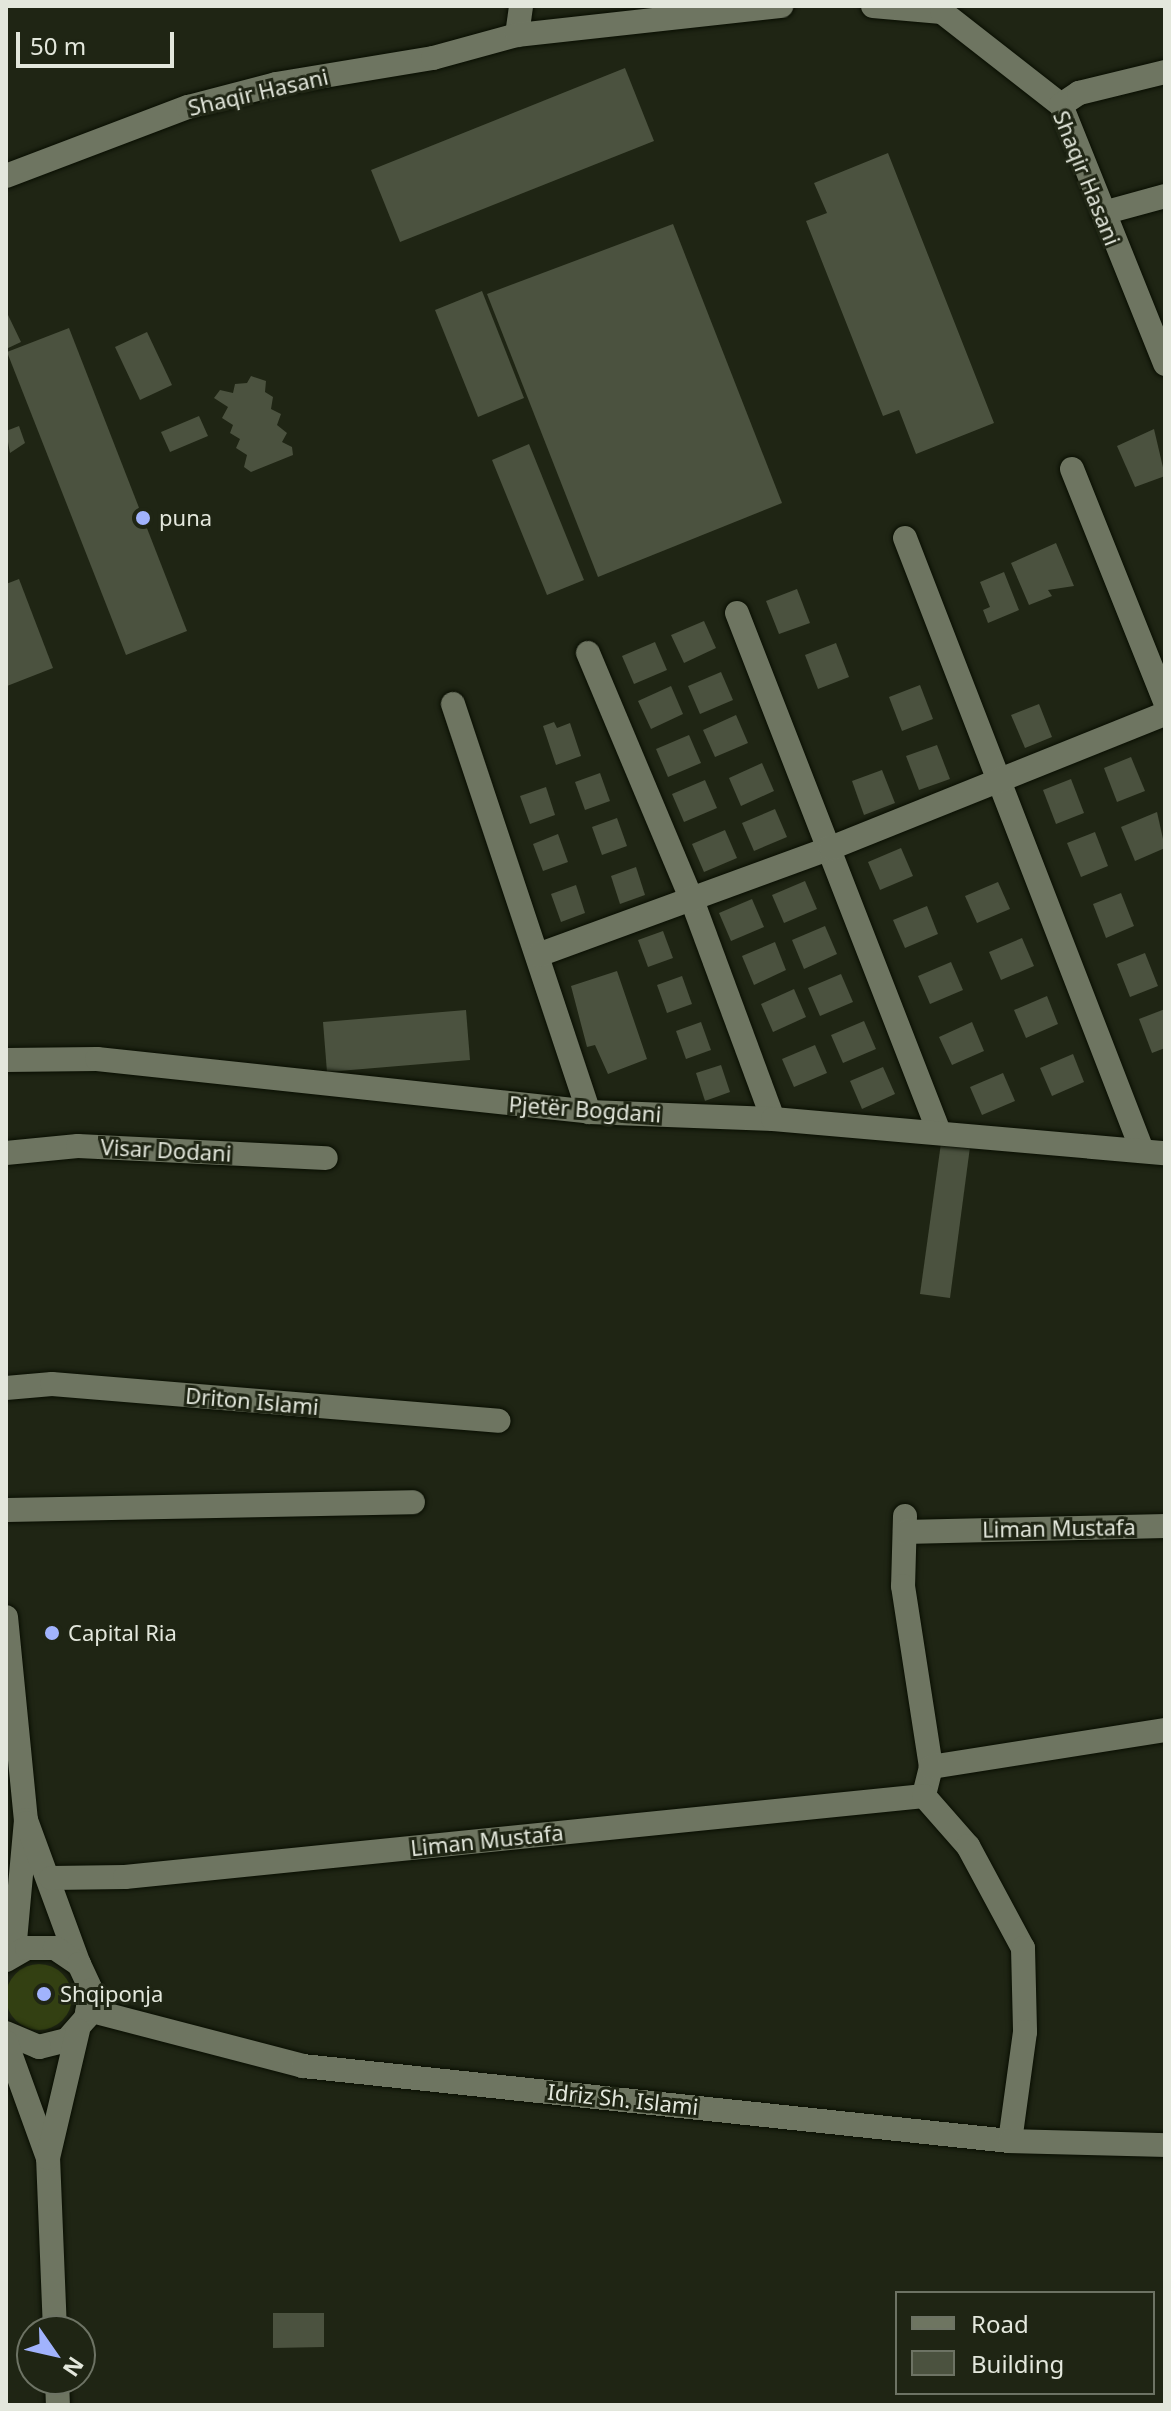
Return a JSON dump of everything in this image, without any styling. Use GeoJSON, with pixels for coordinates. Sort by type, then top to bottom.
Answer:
{"type":"FeatureCollection","features":[{"type":"Feature","properties":{"kind":"street"},"geometry":{"type":"LineString","coordinates":[[517,35],[521,6]]}},
{"type":"Feature","properties":{"kind":"street","name":"Shaqir Hasani"},"geometry":{"type":"LineString","coordinates":[[6,176],[188,107],[276,84],[433,58],[517,35],[781,6]]}},
{"type":"Feature","properties":{"kind":"street","name":"Shaqir Hasani"},"geometry":{"type":"LineString","coordinates":[[873,6],[942,12],[1061,105],[1165,364]]}},
{"type":"Feature","properties":{"kind":"street"},"geometry":{"type":"LineString","coordinates":[[1061,105],[1079,93],[1165,72]]}},
{"type":"Feature","properties":{"kind":"street"},"geometry":{"type":"LineString","coordinates":[[1103,213],[1165,196]]}},
{"type":"Feature","properties":{"kind":"street"},"geometry":{"type":"LineString","coordinates":[[1072,469],[1165,702]]}},
{"type":"Feature","properties":{"kind":"street"},"geometry":{"type":"LineString","coordinates":[[905,538],[1000,779],[1154,1152]]}},
{"type":"Feature","properties":{"kind":"street"},"geometry":{"type":"LineString","coordinates":[[737,613],[939,1132]]}},
{"type":"Feature","properties":{"kind":"street"},"geometry":{"type":"LineString","coordinates":[[588,653],[692,900],[773,1119]]}},
{"type":"Feature","properties":{"kind":"street"},"geometry":{"type":"LineString","coordinates":[[453,704],[589,1112]]}},
{"type":"Feature","properties":{"kind":"street"},"geometry":{"type":"LineString","coordinates":[[538,955],[831,848],[1165,714]]}},
{"type":"Feature","properties":{"kind":"street","name":"Pjetër Bogdani"},"geometry":{"type":"LineString","coordinates":[[6,1060],[97,1059],[589,1112],[773,1119],[1154,1152]]}},
{"type":"Feature","properties":{"kind":"street","name":"Visar Dodani"},"geometry":{"type":"LineString","coordinates":[[6,1153],[78,1146],[326,1158]]}},
{"type":"Feature","properties":{"kind":"street","name":"Driton Islami"},"geometry":{"type":"LineString","coordinates":[[6,1388],[52,1384],[498,1421]]}},
{"type":"Feature","properties":{"kind":"street"},"geometry":{"type":"LineString","coordinates":[[6,1510],[413,1502]]}},
{"type":"Feature","properties":{"kind":"street","name":"Liman Mustafa"},"geometry":{"type":"LineString","coordinates":[[51,1878],[125,1877],[924,1796],[931,1767],[903,1586],[905,1524],[1165,1526]]}},
{"type":"Feature","properties":{"kind":"street"},"geometry":{"type":"LineString","coordinates":[[6,1617],[26,1820],[11,1942],[55,1948],[79,1964]]}},
{"type":"Feature","properties":{"kind":"street"},"geometry":{"type":"LineString","coordinates":[[931,1767],[1165,1730]]}},
{"type":"Feature","properties":{"kind":"street"},"geometry":{"type":"LineString","coordinates":[[924,1796],[968,1846],[1023,1948],[1025,2032],[1010,2141]]}},
{"type":"Feature","properties":{"kind":"street"},"geometry":{"type":"LineString","coordinates":[[26,1820],[51,1878],[79,1964],[91,1990],[48,2158],[54,2315]]}},
{"type":"Feature","properties":{"kind":"street"},"geometry":{"type":"LineString","coordinates":[[6,1875],[24,1849]]}},
{"type":"Feature","properties":{"kind":"street"},"geometry":{"type":"LineString","coordinates":[[6,2033],[39,2047],[54,2045],[83,2020]]}},
{"type":"Feature","properties":{"kind":"street","name":"Idriz Sh. Islami"},"geometry":{"type":"LineString","coordinates":[[83,2020],[303,2066],[1010,2141],[1165,2145]]}},
{"type":"Feature","properties":{"kind":"street"},"geometry":{"type":"LineString","coordinates":[[6,2042],[48,2158]]}},
{"type":"Feature","properties":{"kind":"green space"},"geometry":{"type":"Polygon","coordinates":[[[32,1964],[46,1964],[58,1969],[67,1978],[72,1997],[70,2010],[63,2021],[46,2030],[32,2030],[20,2025],[11,2016],[6,2004],[6,1990],[11,1978],[20,1969],[32,1964]]]}},
{"type":"Feature","properties":{"kind":"building"},"geometry":{"type":"Polygon","coordinates":[[[625,68],[654,141],[400,242],[371,170],[625,68]]]}},
{"type":"Feature","properties":{"kind":"building"},"geometry":{"type":"Polygon","coordinates":[[[888,153],[994,423],[916,454],[899,410],[883,416],[806,221],[827,213],[814,183],[888,153]]]}},
{"type":"Feature","properties":{"kind":"building"},"geometry":{"type":"Polygon","coordinates":[[[673,224],[782,503],[598,577],[487,294],[673,224]]]}},
{"type":"Feature","properties":{"kind":"building"},"geometry":{"type":"Polygon","coordinates":[[[482,291],[524,398],[478,417],[435,310],[482,291]]]}},
{"type":"Feature","properties":{"kind":"building"},"geometry":{"type":"Polygon","coordinates":[[[6,316],[21,342],[6,349],[6,316]]]}},
{"type":"Feature","properties":{"kind":"building"},"geometry":{"type":"Polygon","coordinates":[[[69,328],[187,631],[126,655],[7,352],[69,328]]]}},
{"type":"Feature","properties":{"kind":"building"},"geometry":{"type":"Polygon","coordinates":[[[147,332],[172,385],[140,400],[115,347],[147,332]]]}},
{"type":"Feature","properties":{"kind":"building"},"geometry":{"type":"Polygon","coordinates":[[[251,376],[266,381],[265,392],[273,397],[271,409],[281,414],[277,425],[287,433],[282,442],[292,447],[293,455],[251,472],[244,467],[247,455],[236,448],[240,439],[230,433],[233,425],[222,418],[228,407],[214,398],[220,390],[233,393],[235,384],[247,383],[251,376]]]}},
{"type":"Feature","properties":{"kind":"building"},"geometry":{"type":"Polygon","coordinates":[[[199,416],[208,436],[170,452],[161,432],[199,416]]]}},
{"type":"Feature","properties":{"kind":"building"},"geometry":{"type":"Polygon","coordinates":[[[19,426],[25,443],[10,453],[6,431],[19,426]]]}},
{"type":"Feature","properties":{"kind":"building"},"geometry":{"type":"Polygon","coordinates":[[[1154,429],[1165,476],[1135,487],[1117,446],[1154,429]]]}},
{"type":"Feature","properties":{"kind":"building"},"geometry":{"type":"Polygon","coordinates":[[[529,444],[584,580],[547,595],[492,460],[529,444]]]}},
{"type":"Feature","properties":{"kind":"building"},"geometry":{"type":"Polygon","coordinates":[[[1056,543],[1074,586],[1048,590],[1052,596],[1029,605],[1011,563],[1056,543]]]}},
{"type":"Feature","properties":{"kind":"building"},"geometry":{"type":"Polygon","coordinates":[[[1004,572],[1019,610],[988,623],[983,610],[990,607],[980,582],[1004,572]]]}},
{"type":"Feature","properties":{"kind":"building"},"geometry":{"type":"Polygon","coordinates":[[[19,579],[53,668],[7,686],[6,584],[19,579]]]}},
{"type":"Feature","properties":{"kind":"building"},"geometry":{"type":"Polygon","coordinates":[[[797,589],[810,623],[779,634],[766,601],[797,589]]]}},
{"type":"Feature","properties":{"kind":"building"},"geometry":{"type":"Polygon","coordinates":[[[704,621],[716,648],[684,663],[671,635],[704,621]]]}},
{"type":"Feature","properties":{"kind":"building"},"geometry":{"type":"Polygon","coordinates":[[[655,642],[667,670],[634,684],[622,656],[655,642]]]}},
{"type":"Feature","properties":{"kind":"building"},"geometry":{"type":"Polygon","coordinates":[[[836,643],[849,677],[818,689],[805,655],[836,643]]]}},
{"type":"Feature","properties":{"kind":"building"},"geometry":{"type":"Polygon","coordinates":[[[721,672],[733,700],[700,714],[688,686],[721,672]]]}},
{"type":"Feature","properties":{"kind":"building"},"geometry":{"type":"Polygon","coordinates":[[[920,685],[933,719],[902,731],[889,697],[920,685]]]}},
{"type":"Feature","properties":{"kind":"building"},"geometry":{"type":"Polygon","coordinates":[[[671,686],[683,714],[651,729],[638,701],[671,686]]]}},
{"type":"Feature","properties":{"kind":"building"},"geometry":{"type":"Polygon","coordinates":[[[1039,704],[1052,737],[1025,748],[1011,715],[1039,704]]]}},
{"type":"Feature","properties":{"kind":"building"},"geometry":{"type":"Polygon","coordinates":[[[736,715],[748,743],[715,757],[703,730],[736,715]]]}},
{"type":"Feature","properties":{"kind":"building"},"geometry":{"type":"Polygon","coordinates":[[[554,722],[557,728],[570,723],[581,756],[556,765],[543,726],[554,722]]]}},
{"type":"Feature","properties":{"kind":"building"},"geometry":{"type":"Polygon","coordinates":[[[689,735],[701,763],[668,777],[656,749],[689,735]]]}},
{"type":"Feature","properties":{"kind":"building"},"geometry":{"type":"Polygon","coordinates":[[[937,745],[950,779],[919,790],[906,756],[937,745]]]}},
{"type":"Feature","properties":{"kind":"building"},"geometry":{"type":"Polygon","coordinates":[[[1131,757],[1145,791],[1117,802],[1104,768],[1131,757]]]}},
{"type":"Feature","properties":{"kind":"building"},"geometry":{"type":"Polygon","coordinates":[[[762,763],[774,791],[741,806],[729,778],[762,763]]]}},
{"type":"Feature","properties":{"kind":"building"},"geometry":{"type":"Polygon","coordinates":[[[882,770],[895,803],[864,815],[852,781],[882,770]]]}},
{"type":"Feature","properties":{"kind":"building"},"geometry":{"type":"Polygon","coordinates":[[[600,773],[610,801],[585,810],[575,782],[600,773]]]}},
{"type":"Feature","properties":{"kind":"building"},"geometry":{"type":"Polygon","coordinates":[[[1071,779],[1084,813],[1056,824],[1043,790],[1071,779]]]}},
{"type":"Feature","properties":{"kind":"building"},"geometry":{"type":"Polygon","coordinates":[[[705,780],[717,808],[684,822],[672,794],[705,780]]]}},
{"type":"Feature","properties":{"kind":"building"},"geometry":{"type":"Polygon","coordinates":[[[546,787],[555,815],[530,824],[520,796],[546,787]]]}},
{"type":"Feature","properties":{"kind":"building"},"geometry":{"type":"Polygon","coordinates":[[[775,809],[787,837],[754,851],[742,823],[775,809]]]}},
{"type":"Feature","properties":{"kind":"building"},"geometry":{"type":"Polygon","coordinates":[[[1157,812],[1165,848],[1135,861],[1121,827],[1157,812]]]}},
{"type":"Feature","properties":{"kind":"building"},"geometry":{"type":"Polygon","coordinates":[[[617,818],[627,846],[602,855],[592,827],[617,818]]]}},
{"type":"Feature","properties":{"kind":"building"},"geometry":{"type":"Polygon","coordinates":[[[725,830],[737,858],[704,872],[692,844],[725,830]]]}},
{"type":"Feature","properties":{"kind":"building"},"geometry":{"type":"Polygon","coordinates":[[[1095,832],[1108,866],[1081,877],[1067,843],[1095,832]]]}},
{"type":"Feature","properties":{"kind":"building"},"geometry":{"type":"Polygon","coordinates":[[[558,834],[568,862],[543,871],[533,844],[558,834]]]}},
{"type":"Feature","properties":{"kind":"building"},"geometry":{"type":"Polygon","coordinates":[[[901,848],[913,876],[880,890],[868,862],[901,848]]]}},
{"type":"Feature","properties":{"kind":"building"},"geometry":{"type":"Polygon","coordinates":[[[636,867],[645,895],[620,904],[611,876],[636,867]]]}},
{"type":"Feature","properties":{"kind":"building"},"geometry":{"type":"Polygon","coordinates":[[[805,881],[817,909],[784,923],[772,895],[805,881]]]}},
{"type":"Feature","properties":{"kind":"building"},"geometry":{"type":"Polygon","coordinates":[[[998,882],[1010,909],[977,923],[965,896],[998,882]]]}},
{"type":"Feature","properties":{"kind":"building"},"geometry":{"type":"Polygon","coordinates":[[[576,885],[585,913],[561,922],[551,894],[576,885]]]}},
{"type":"Feature","properties":{"kind":"building"},"geometry":{"type":"Polygon","coordinates":[[[1121,893],[1134,926],[1106,938],[1093,904],[1121,893]]]}},
{"type":"Feature","properties":{"kind":"building"},"geometry":{"type":"Polygon","coordinates":[[[752,899],[764,927],[731,941],[719,913],[752,899]]]}},
{"type":"Feature","properties":{"kind":"building"},"geometry":{"type":"Polygon","coordinates":[[[927,906],[938,934],[905,948],[893,920],[927,906]]]}},
{"type":"Feature","properties":{"kind":"building"},"geometry":{"type":"Polygon","coordinates":[[[825,926],[837,954],[804,969],[792,940],[825,926]]]}},
{"type":"Feature","properties":{"kind":"building"},"geometry":{"type":"Polygon","coordinates":[[[663,931],[673,958],[648,967],[638,940],[663,931]]]}},
{"type":"Feature","properties":{"kind":"building"},"geometry":{"type":"Polygon","coordinates":[[[1022,938],[1034,966],[1001,980],[989,952],[1022,938]]]}},
{"type":"Feature","properties":{"kind":"building"},"geometry":{"type":"Polygon","coordinates":[[[775,942],[786,970],[754,985],[742,956],[775,942]]]}},
{"type":"Feature","properties":{"kind":"building"},"geometry":{"type":"Polygon","coordinates":[[[1145,953],[1158,986],[1130,997],[1117,964],[1145,953]]]}},
{"type":"Feature","properties":{"kind":"building"},"geometry":{"type":"Polygon","coordinates":[[[951,962],[963,990],[930,1004],[918,976],[951,962]]]}},
{"type":"Feature","properties":{"kind":"building"},"geometry":{"type":"Polygon","coordinates":[[[617,971],[647,1059],[608,1074],[595,1045],[587,1047],[571,986],[617,971]]]}},
{"type":"Feature","properties":{"kind":"building"},"geometry":{"type":"Polygon","coordinates":[[[841,974],[853,1002],[820,1016],[808,988],[841,974]]]}},
{"type":"Feature","properties":{"kind":"building"},"geometry":{"type":"Polygon","coordinates":[[[682,976],[692,1004],[667,1013],[657,985],[682,976]]]}},
{"type":"Feature","properties":{"kind":"building"},"geometry":{"type":"Polygon","coordinates":[[[794,989],[806,1017],[773,1032],[761,1004],[794,989]]]}},
{"type":"Feature","properties":{"kind":"building"},"geometry":{"type":"Polygon","coordinates":[[[1047,996],[1058,1024],[1026,1038],[1014,1010],[1047,996]]]}},
{"type":"Feature","properties":{"kind":"building"},"geometry":{"type":"Polygon","coordinates":[[[1165,1009],[1165,1048],[1152,1053],[1139,1019],[1165,1009]]]}},
{"type":"Feature","properties":{"kind":"building"},"geometry":{"type":"Polygon","coordinates":[[[466,1010],[470,1060],[327,1072],[323,1022],[466,1010]]]}},
{"type":"Feature","properties":{"kind":"building"},"geometry":{"type":"Polygon","coordinates":[[[864,1021],[876,1049],[843,1063],[831,1035],[864,1021]]]}},
{"type":"Feature","properties":{"kind":"building"},"geometry":{"type":"Polygon","coordinates":[[[701,1022],[711,1050],[686,1059],[676,1031],[701,1022]]]}},
{"type":"Feature","properties":{"kind":"building"},"geometry":{"type":"Polygon","coordinates":[[[972,1022],[984,1051],[952,1065],[939,1037],[972,1022]]]}},
{"type":"Feature","properties":{"kind":"building"},"geometry":{"type":"Polygon","coordinates":[[[815,1045],[827,1073],[794,1087],[782,1059],[815,1045]]]}},
{"type":"Feature","properties":{"kind":"building"},"geometry":{"type":"Polygon","coordinates":[[[1073,1054],[1084,1082],[1052,1096],[1040,1068],[1073,1054]]]}},
{"type":"Feature","properties":{"kind":"building"},"geometry":{"type":"Polygon","coordinates":[[[721,1065],[730,1092],[705,1101],[696,1073],[721,1065]]]}},
{"type":"Feature","properties":{"kind":"building"},"geometry":{"type":"Polygon","coordinates":[[[883,1067],[895,1094],[862,1109],[850,1081],[883,1067]]]}},
{"type":"Feature","properties":{"kind":"building"},"geometry":{"type":"Polygon","coordinates":[[[1003,1073],[1015,1101],[982,1115],[970,1087],[1003,1073]]]}},
{"type":"Feature","properties":{"kind":"building"},"geometry":{"type":"Polygon","coordinates":[[[941,1143],[970,1147],[950,1298],[920,1294],[941,1143]]]}},
{"type":"Feature","properties":{"kind":"building"},"geometry":{"type":"Polygon","coordinates":[[[273,2313],[324,2313],[324,2347],[273,2348],[273,2313]]]}},
{"type":"Feature","properties":{"kind":"place","name":"puna"},"geometry":{"type":"Point","coordinates":[143,518]}},
{"type":"Feature","properties":{"kind":"place","name":"Capital Ria"},"geometry":{"type":"Point","coordinates":[52,1633]}},
{"type":"Feature","properties":{"kind":"place","name":"Shqiponja"},"geometry":{"type":"Point","coordinates":[44,1994]}}]}
